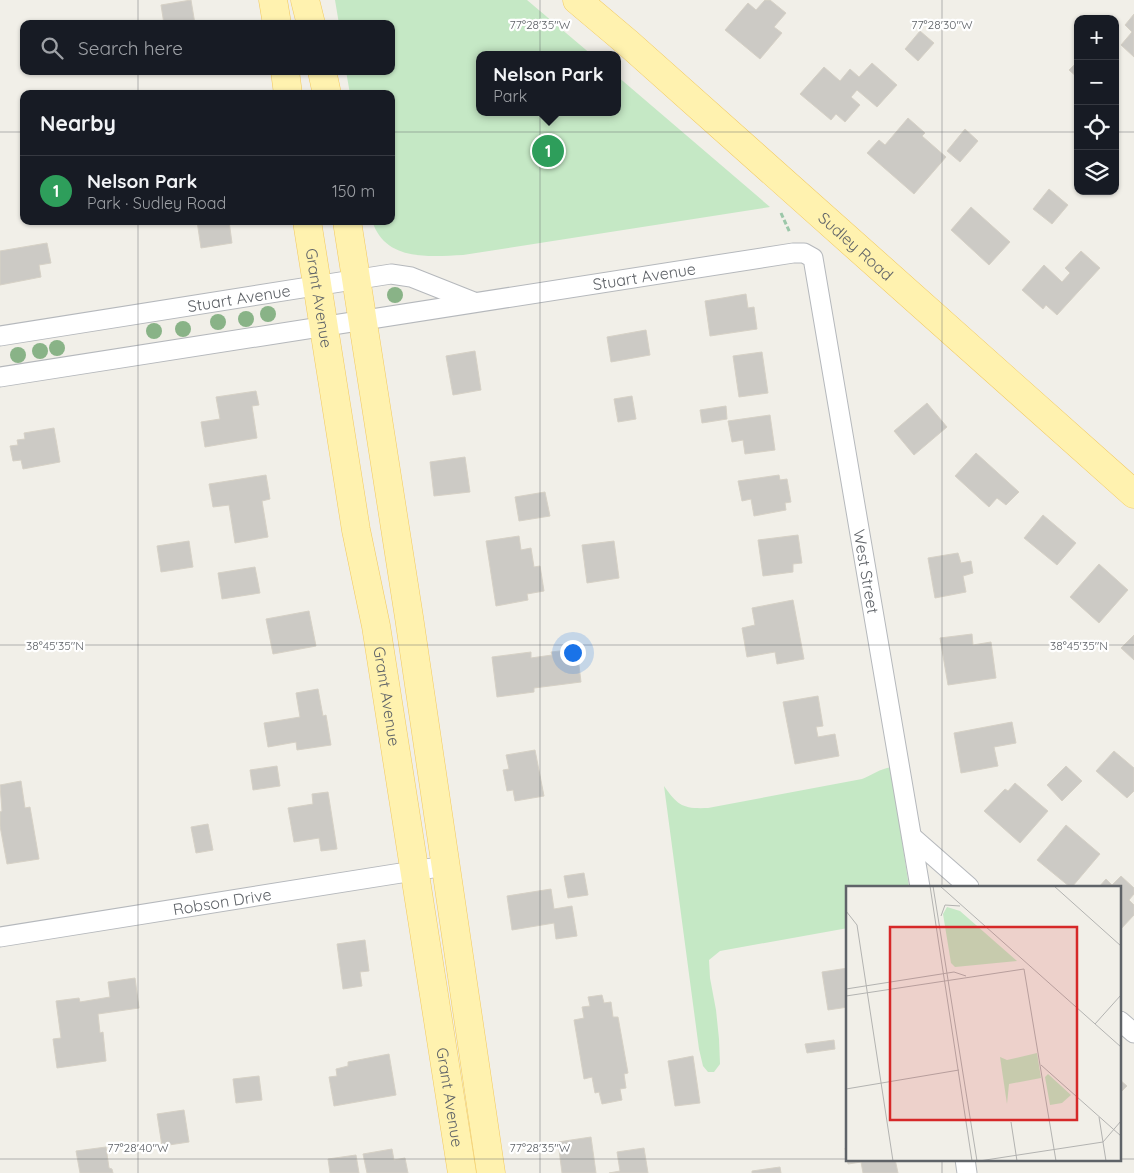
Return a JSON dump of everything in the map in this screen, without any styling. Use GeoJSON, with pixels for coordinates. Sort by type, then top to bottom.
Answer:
{"type":"FeatureCollection","features":[{"type":"Feature","properties":{"kind":"main road"},"geometry":{"type":"LineString","coordinates":[[273,0],[276,20]]}},
{"type":"Feature","properties":{"kind":"main road"},"geometry":{"type":"LineString","coordinates":[[305,0],[310,20]]}},
{"type":"Feature","properties":{"kind":"main road","name":"Sudley Road"},"geometry":{"type":"LineString","coordinates":[[577,0],[628,43],[1134,494]]}},
{"type":"Feature","properties":{"kind":"main road"},"geometry":{"type":"LineString","coordinates":[[286,75],[287,90]]}},
{"type":"Feature","properties":{"kind":"main road"},"geometry":{"type":"LineString","coordinates":[[323,75],[326,90]]}},
{"type":"Feature","properties":{"kind":"main road","name":"Grant Avenue"},"geometry":{"type":"LineString","coordinates":[[308,225],[356,530],[376,626],[462,1173]]}},
{"type":"Feature","properties":{"kind":"main road","name":"Grant Avenue"},"geometry":{"type":"LineString","coordinates":[[348,225],[491,1173]]}},
{"type":"Feature","properties":{"kind":"street","name":"Stuart Avenue"},"geometry":{"type":"LineString","coordinates":[[0,377],[794,253],[804,253],[813,258]]}},
{"type":"Feature","properties":{"kind":"street","name":"West Street"},"geometry":{"type":"LineString","coordinates":[[813,258],[920,886]]}},
{"type":"Feature","properties":{"kind":"street","name":"Stuart Avenue"},"geometry":{"type":"LineString","coordinates":[[0,336],[391,274],[411,277],[475,303]]}},
{"type":"Feature","properties":{"kind":"street"},"geometry":{"type":"LineString","coordinates":[[912,837],[968,886]]}},
{"type":"Feature","properties":{"kind":"street","name":"Robson Drive"},"geometry":{"type":"LineString","coordinates":[[0,937],[445,866]]}},
{"type":"Feature","properties":{"kind":"street"},"geometry":{"type":"LineString","coordinates":[[1122,1023],[1134,1033]]}},
{"type":"Feature","properties":{"kind":"street"},"geometry":{"type":"LineString","coordinates":[[965,1160],[967,1173]]}},
{"type":"Feature","properties":{"kind":"green space"},"geometry":{"type":"Polygon","coordinates":[[[335,0],[527,0],[587,51],[476,51],[476,116],[621,116],[621,79],[770,207],[463,255],[429,256],[406,253],[396,249],[379,235],[374,225],[395,225],[395,90],[349,90],[347,75],[395,75],[395,20],[338,20],[335,0]]]}},
{"type":"Feature","properties":{"kind":"green space"},"geometry":{"type":"Polygon","coordinates":[[[891,767],[909,886],[846,886],[846,928],[720,951],[709,960],[710,978],[716,1010],[720,1064],[714,1072],[708,1072],[703,1066],[699,1049],[664,786],[673,798],[682,805],[693,808],[708,808],[862,779],[891,767]]]}},
{"type":"Feature","properties":{"kind":"building"},"geometry":{"type":"Polygon","coordinates":[[[191,0],[194,20],[163,20],[161,5],[191,0]]]}},
{"type":"Feature","properties":{"kind":"building"},"geometry":{"type":"Polygon","coordinates":[[[765,0],[770,0],[786,13],[774,27],[782,33],[760,59],[725,30],[748,3],[756,10],[765,0]]]}},
{"type":"Feature","properties":{"kind":"building"},"geometry":{"type":"Polygon","coordinates":[[[1134,14],[1134,57],[1121,45],[1132,32],[1125,25],[1134,14]]]}},
{"type":"Feature","properties":{"kind":"building"},"geometry":{"type":"Polygon","coordinates":[[[920,31],[934,43],[918,61],[905,49],[920,31]]]}},
{"type":"Feature","properties":{"kind":"building"},"geometry":{"type":"Polygon","coordinates":[[[872,63],[897,85],[877,107],[857,90],[851,97],[860,105],[845,122],[836,114],[831,120],[800,94],[824,67],[840,81],[850,69],[859,77],[872,63]]]}},
{"type":"Feature","properties":{"kind":"building"},"geometry":{"type":"Polygon","coordinates":[[[1074,65],[1074,74],[1069,70],[1074,65]]]}},
{"type":"Feature","properties":{"kind":"building"},"geometry":{"type":"Polygon","coordinates":[[[908,118],[925,133],[922,136],[946,157],[914,194],[867,153],[879,140],[885,145],[908,118]]]}},
{"type":"Feature","properties":{"kind":"building"},"geometry":{"type":"Polygon","coordinates":[[[965,129],[978,141],[960,162],[947,151],[965,129]]]}},
{"type":"Feature","properties":{"kind":"building"},"geometry":{"type":"Polygon","coordinates":[[[1049,189],[1068,205],[1052,224],[1033,209],[1049,189]]]}},
{"type":"Feature","properties":{"kind":"building"},"geometry":{"type":"Polygon","coordinates":[[[971,207],[1010,242],[989,265],[951,230],[971,207]]]}},
{"type":"Feature","properties":{"kind":"building"},"geometry":{"type":"Polygon","coordinates":[[[198,225],[230,225],[232,243],[201,248],[198,225]]]}},
{"type":"Feature","properties":{"kind":"building"},"geometry":{"type":"Polygon","coordinates":[[[47,243],[51,263],[39,265],[41,277],[0,285],[0,251],[47,243]]]}},
{"type":"Feature","properties":{"kind":"building"},"geometry":{"type":"Polygon","coordinates":[[[1081,251],[1100,268],[1057,315],[1046,305],[1043,309],[1022,290],[1044,265],[1062,282],[1070,273],[1065,268],[1081,251]]]}},
{"type":"Feature","properties":{"kind":"building"},"geometry":{"type":"Polygon","coordinates":[[[746,294],[748,308],[754,307],[757,329],[710,336],[705,301],[746,294]]]}},
{"type":"Feature","properties":{"kind":"building"},"geometry":{"type":"Polygon","coordinates":[[[646,330],[650,355],[611,362],[607,337],[646,330]]]}},
{"type":"Feature","properties":{"kind":"building"},"geometry":{"type":"Polygon","coordinates":[[[475,351],[481,390],[453,395],[446,356],[475,351]]]}},
{"type":"Feature","properties":{"kind":"building"},"geometry":{"type":"Polygon","coordinates":[[[762,352],[768,393],[739,397],[733,356],[762,352]]]}},
{"type":"Feature","properties":{"kind":"building"},"geometry":{"type":"Polygon","coordinates":[[[256,391],[259,405],[252,406],[257,438],[205,447],[201,422],[220,419],[216,397],[256,391]]]}},
{"type":"Feature","properties":{"kind":"building"},"geometry":{"type":"Polygon","coordinates":[[[632,396],[636,419],[618,422],[614,399],[632,396]]]}},
{"type":"Feature","properties":{"kind":"building"},"geometry":{"type":"Polygon","coordinates":[[[927,403],[947,427],[914,455],[894,431],[927,403]]]}},
{"type":"Feature","properties":{"kind":"building"},"geometry":{"type":"Polygon","coordinates":[[[726,406],[727,419],[702,423],[700,410],[726,406]]]}},
{"type":"Feature","properties":{"kind":"building"},"geometry":{"type":"Polygon","coordinates":[[[770,415],[775,450],[745,454],[743,440],[732,442],[728,421],[770,415]]]}},
{"type":"Feature","properties":{"kind":"building"},"geometry":{"type":"Polygon","coordinates":[[[54,428],[60,462],[23,469],[21,460],[13,461],[10,446],[18,445],[17,440],[25,439],[24,433],[54,428]]]}},
{"type":"Feature","properties":{"kind":"building"},"geometry":{"type":"Polygon","coordinates":[[[976,453],[1019,492],[1006,505],[997,498],[989,507],[955,476],[976,453]]]}},
{"type":"Feature","properties":{"kind":"building"},"geometry":{"type":"Polygon","coordinates":[[[465,457],[470,492],[434,496],[430,462],[465,457]]]}},
{"type":"Feature","properties":{"kind":"building"},"geometry":{"type":"Polygon","coordinates":[[[266,475],[270,499],[262,501],[268,537],[235,543],[229,505],[213,507],[209,484],[266,475]]]}},
{"type":"Feature","properties":{"kind":"building"},"geometry":{"type":"Polygon","coordinates":[[[779,475],[780,480],[787,479],[791,502],[785,503],[786,510],[754,516],[751,499],[742,501],[738,481],[779,475]]]}},
{"type":"Feature","properties":{"kind":"building"},"geometry":{"type":"Polygon","coordinates":[[[545,492],[550,516],[519,521],[515,497],[545,492]]]}},
{"type":"Feature","properties":{"kind":"building"},"geometry":{"type":"Polygon","coordinates":[[[1043,515],[1076,543],[1057,565],[1024,538],[1043,515]]]}},
{"type":"Feature","properties":{"kind":"building"},"geometry":{"type":"Polygon","coordinates":[[[798,535],[802,563],[793,564],[793,572],[763,576],[758,540],[798,535]]]}},
{"type":"Feature","properties":{"kind":"building"},"geometry":{"type":"Polygon","coordinates":[[[519,536],[521,550],[531,548],[534,567],[540,566],[544,591],[527,594],[528,600],[496,606],[486,541],[519,536]]]}},
{"type":"Feature","properties":{"kind":"building"},"geometry":{"type":"Polygon","coordinates":[[[189,541],[193,567],[161,572],[157,546],[189,541]]]}},
{"type":"Feature","properties":{"kind":"building"},"geometry":{"type":"Polygon","coordinates":[[[614,541],[619,578],[587,583],[582,545],[614,541]]]}},
{"type":"Feature","properties":{"kind":"building"},"geometry":{"type":"Polygon","coordinates":[[[958,553],[961,563],[971,561],[973,573],[963,576],[966,592],[935,598],[928,558],[958,553]]]}},
{"type":"Feature","properties":{"kind":"building"},"geometry":{"type":"Polygon","coordinates":[[[1099,564],[1128,590],[1099,623],[1070,597],[1099,564]]]}},
{"type":"Feature","properties":{"kind":"building"},"geometry":{"type":"Polygon","coordinates":[[[255,567],[260,593],[222,599],[218,573],[255,567]]]}},
{"type":"Feature","properties":{"kind":"building"},"geometry":{"type":"Polygon","coordinates":[[[793,600],[804,659],[777,664],[775,652],[747,657],[742,628],[755,625],[752,608],[793,600]]]}},
{"type":"Feature","properties":{"kind":"building"},"geometry":{"type":"Polygon","coordinates":[[[309,611],[316,646],[273,654],[266,619],[309,611]]]}},
{"type":"Feature","properties":{"kind":"building"},"geometry":{"type":"Polygon","coordinates":[[[972,634],[973,645],[991,642],[996,678],[948,685],[940,638],[972,634]]]}},
{"type":"Feature","properties":{"kind":"building"},"geometry":{"type":"Polygon","coordinates":[[[1134,635],[1134,660],[1121,648],[1134,635]]]}},
{"type":"Feature","properties":{"kind":"building"},"geometry":{"type":"Polygon","coordinates":[[[577,649],[581,682],[534,688],[534,692],[497,697],[492,657],[531,652],[531,658],[552,655],[551,652],[577,649]]]}},
{"type":"Feature","properties":{"kind":"building"},"geometry":{"type":"Polygon","coordinates":[[[318,689],[323,716],[326,715],[331,745],[297,750],[296,742],[268,747],[264,723],[300,717],[296,693],[318,689]]]}},
{"type":"Feature","properties":{"kind":"building"},"geometry":{"type":"Polygon","coordinates":[[[818,696],[823,726],[816,727],[818,737],[835,734],[839,756],[795,764],[783,702],[818,696]]]}},
{"type":"Feature","properties":{"kind":"building"},"geometry":{"type":"Polygon","coordinates":[[[1012,722],[1016,743],[994,747],[998,766],[961,773],[954,733],[1012,722]]]}},
{"type":"Feature","properties":{"kind":"building"},"geometry":{"type":"Polygon","coordinates":[[[535,750],[544,796],[515,801],[513,790],[507,791],[503,770],[509,769],[506,755],[535,750]]]}},
{"type":"Feature","properties":{"kind":"building"},"geometry":{"type":"Polygon","coordinates":[[[1114,751],[1134,768],[1134,791],[1127,798],[1096,771],[1114,751]]]}},
{"type":"Feature","properties":{"kind":"building"},"geometry":{"type":"Polygon","coordinates":[[[277,766],[280,786],[253,790],[250,770],[277,766]]]}},
{"type":"Feature","properties":{"kind":"building"},"geometry":{"type":"Polygon","coordinates":[[[1066,766],[1082,781],[1062,801],[1047,785],[1066,766]]]}},
{"type":"Feature","properties":{"kind":"building"},"geometry":{"type":"Polygon","coordinates":[[[21,781],[25,808],[30,807],[39,859],[7,864],[0,826],[0,812],[2,811],[0,785],[21,781]]]}},
{"type":"Feature","properties":{"kind":"building"},"geometry":{"type":"Polygon","coordinates":[[[1015,783],[1048,811],[1020,843],[984,811],[1005,789],[1008,791],[1015,783]]]}},
{"type":"Feature","properties":{"kind":"building"},"geometry":{"type":"Polygon","coordinates":[[[328,792],[337,849],[321,851],[319,838],[294,842],[288,808],[313,804],[312,794],[328,792]]]}},
{"type":"Feature","properties":{"kind":"building"},"geometry":{"type":"Polygon","coordinates":[[[208,824],[213,850],[196,853],[191,827],[208,824]]]}},
{"type":"Feature","properties":{"kind":"building"},"geometry":{"type":"Polygon","coordinates":[[[1066,825],[1100,854],[1073,886],[1069,886],[1037,860],[1066,825]]]}},
{"type":"Feature","properties":{"kind":"building"},"geometry":{"type":"Polygon","coordinates":[[[584,873],[588,895],[568,898],[564,876],[584,873]]]}},
{"type":"Feature","properties":{"kind":"building"},"geometry":{"type":"Polygon","coordinates":[[[1121,876],[1134,888],[1134,894],[1129,900],[1134,905],[1134,915],[1122,928],[1122,886],[1100,886],[1106,879],[1112,885],[1121,876]]]}},
{"type":"Feature","properties":{"kind":"building"},"geometry":{"type":"Polygon","coordinates":[[[551,889],[554,909],[572,906],[577,936],[556,939],[554,923],[512,930],[507,896],[551,889]]]}},
{"type":"Feature","properties":{"kind":"building"},"geometry":{"type":"Polygon","coordinates":[[[365,940],[369,971],[360,972],[362,986],[343,989],[337,944],[365,940]]]}},
{"type":"Feature","properties":{"kind":"building"},"geometry":{"type":"Polygon","coordinates":[[[846,968],[846,1007],[828,1010],[822,972],[846,968]]]}},
{"type":"Feature","properties":{"kind":"building"},"geometry":{"type":"Polygon","coordinates":[[[135,978],[139,1008],[98,1014],[100,1033],[103,1032],[106,1061],[57,1068],[53,1039],[61,1038],[56,1001],[79,998],[80,1002],[110,997],[108,982],[135,978]]]}},
{"type":"Feature","properties":{"kind":"building"},"geometry":{"type":"Polygon","coordinates":[[[602,995],[604,1003],[611,1002],[613,1017],[618,1017],[628,1073],[624,1074],[626,1088],[620,1089],[622,1100],[602,1104],[599,1092],[595,1093],[592,1077],[584,1079],[574,1020],[584,1018],[582,1007],[590,1006],[588,997],[602,995]]]}},
{"type":"Feature","properties":{"kind":"building"},"geometry":{"type":"Polygon","coordinates":[[[834,1040],[835,1049],[807,1053],[805,1044],[834,1040]]]}},
{"type":"Feature","properties":{"kind":"building"},"geometry":{"type":"Polygon","coordinates":[[[389,1054],[396,1095],[334,1106],[329,1077],[337,1076],[336,1069],[348,1066],[348,1062],[389,1054]]]}},
{"type":"Feature","properties":{"kind":"building"},"geometry":{"type":"Polygon","coordinates":[[[693,1056],[700,1103],[675,1106],[668,1061],[693,1056]]]}},
{"type":"Feature","properties":{"kind":"building"},"geometry":{"type":"Polygon","coordinates":[[[259,1076],[262,1100],[236,1103],[233,1079],[259,1076]]]}},
{"type":"Feature","properties":{"kind":"building"},"geometry":{"type":"Polygon","coordinates":[[[1122,1082],[1127,1086],[1122,1091],[1122,1082]]]}},
{"type":"Feature","properties":{"kind":"building"},"geometry":{"type":"Polygon","coordinates":[[[184,1110],[189,1142],[162,1146],[157,1114],[184,1110]]]}},
{"type":"Feature","properties":{"kind":"building"},"geometry":{"type":"Polygon","coordinates":[[[591,1137],[596,1173],[562,1173],[558,1142],[591,1137]]]}},
{"type":"Feature","properties":{"kind":"building"},"geometry":{"type":"Polygon","coordinates":[[[106,1147],[109,1168],[112,1169],[113,1173],[80,1173],[76,1151],[106,1147]]]}},
{"type":"Feature","properties":{"kind":"building"},"geometry":{"type":"Polygon","coordinates":[[[644,1148],[648,1173],[609,1173],[620,1171],[617,1152],[644,1148]]]}},
{"type":"Feature","properties":{"kind":"building"},"geometry":{"type":"Polygon","coordinates":[[[392,1149],[394,1160],[405,1158],[408,1173],[367,1173],[363,1154],[392,1149]]]}},
{"type":"Feature","properties":{"kind":"building"},"geometry":{"type":"Polygon","coordinates":[[[356,1155],[359,1173],[330,1173],[328,1159],[356,1155]]]}},
{"type":"Feature","properties":{"kind":"building"},"geometry":{"type":"Polygon","coordinates":[[[847,1160],[895,1160],[898,1173],[863,1173],[861,1162],[848,1164],[847,1160]]]}},
{"type":"Feature","properties":{"kind":"building"},"geometry":{"type":"Polygon","coordinates":[[[780,1167],[781,1173],[752,1173],[752,1171],[780,1167]]]}},
{"type":"Feature","properties":{"kind":"place","name":"Nelson Park"},"geometry":{"type":"Point","coordinates":[548,151]}}]}
